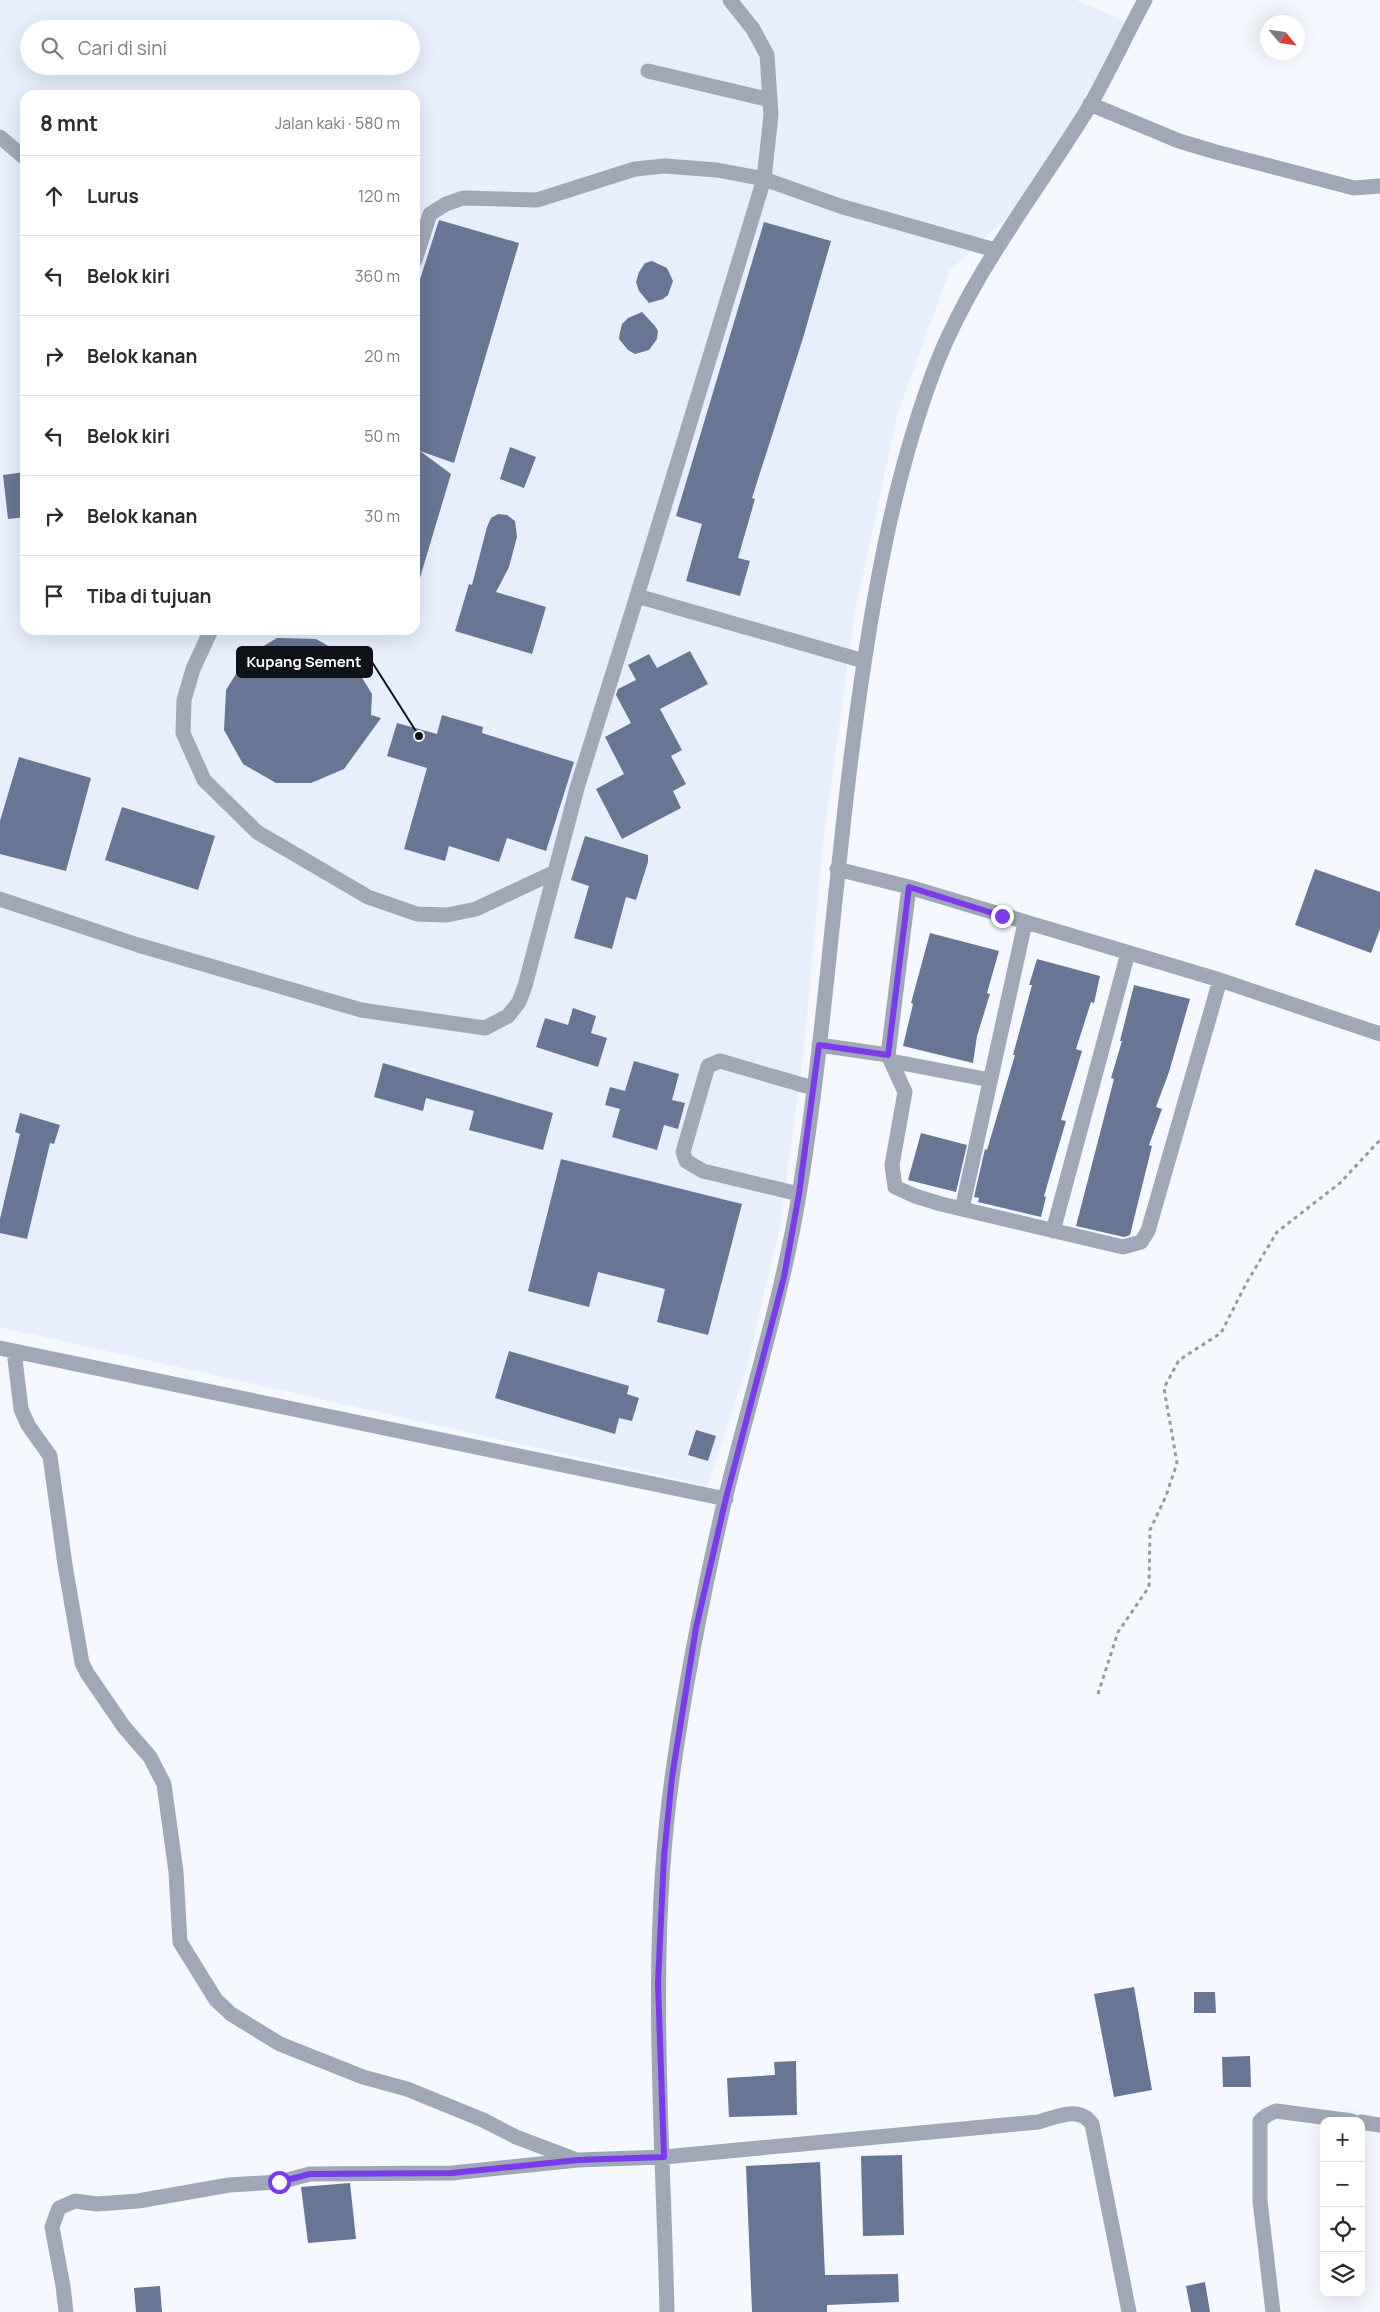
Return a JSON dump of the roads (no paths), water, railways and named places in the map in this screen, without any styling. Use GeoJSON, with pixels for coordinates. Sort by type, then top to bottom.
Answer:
{"type":"FeatureCollection","features":[{"type":"Feature","properties":{"kind":"street"},"geometry":{"type":"LineString","coordinates":[[0,899],[138,945],[361,1010],[484,1028],[508,1016],[519,1002],[525,986],[577,788],[764,179],[769,147],[770,100],[767,55],[753,29],[730,0]]}},
{"type":"Feature","properties":{"kind":"street"},"geometry":{"type":"LineString","coordinates":[[667,2312],[658,1983],[665,1846],[672,1777],[696,1628],[726,1498],[784,1277],[799,1194],[819,1045],[837,869],[864,661],[879,568],[919,416],[938,362],[996,250],[1090,104],[1145,0]]}},
{"type":"Feature","properties":{"kind":"street"},"geometry":{"type":"LineString","coordinates":[[648,71],[770,100]]}},
{"type":"Feature","properties":{"kind":"street"},"geometry":{"type":"LineString","coordinates":[[1090,104],[1179,141],[1216,152],[1354,188],[1380,186]]}},
{"type":"Feature","properties":{"kind":"street"},"geometry":{"type":"LineString","coordinates":[[0,137],[20,154]]}},
{"type":"Feature","properties":{"kind":"street"},"geometry":{"type":"LineString","coordinates":[[420,245],[430,214],[446,204],[463,198],[537,200],[635,169],[654,166],[717,170],[764,179],[840,206],[996,250]]}},
{"type":"Feature","properties":{"kind":"street"},"geometry":{"type":"LineString","coordinates":[[637,596],[864,661]]}},
{"type":"Feature","properties":{"kind":"street"},"geometry":{"type":"LineString","coordinates":[[209,635],[193,669],[184,700],[183,733],[204,780],[257,832],[368,897],[417,914],[447,915],[476,909],[555,872]]}},
{"type":"Feature","properties":{"kind":"street"},"geometry":{"type":"LineString","coordinates":[[837,869],[909,887],[1220,980],[1380,1034]]}},
{"type":"Feature","properties":{"kind":"street"},"geometry":{"type":"LineString","coordinates":[[909,887],[889,1058],[904,1092],[892,1165],[895,1187],[914,1196],[1123,1247],[1141,1242],[1148,1231],[1220,980]]}},
{"type":"Feature","properties":{"kind":"street"},"geometry":{"type":"LineString","coordinates":[[962,1209],[1025,923]]}},
{"type":"Feature","properties":{"kind":"street"},"geometry":{"type":"LineString","coordinates":[[1053,1231],[1128,953]]}},
{"type":"Feature","properties":{"kind":"street"},"geometry":{"type":"LineString","coordinates":[[819,1045],[990,1080]]}},
{"type":"Feature","properties":{"kind":"street"},"geometry":{"type":"LineString","coordinates":[[799,1194],[703,1171],[686,1161],[683,1152],[708,1066],[720,1062],[813,1088]]}},
{"type":"Feature","properties":{"kind":"street"},"geometry":{"type":"LineString","coordinates":[[578,2160],[516,2137],[483,2120],[407,2089],[363,2076],[280,2044],[231,2014],[216,2000],[180,1942],[176,1872],[164,1784],[150,1757],[124,1727],[87,1673],[82,1662],[65,1565],[50,1456],[28,1425],[21,1409],[7,1350],[726,1498]]}},
{"type":"Feature","properties":{"kind":"street"},"geometry":{"type":"LineString","coordinates":[[1274,2312],[1260,2201],[1260,2121],[1276,2111],[1322,2117]]}},
{"type":"Feature","properties":{"kind":"street"},"geometry":{"type":"LineString","coordinates":[[66,2312],[52,2227],[59,2208],[75,2201],[97,2204],[138,2201],[229,2185],[279,2182],[310,2174],[452,2173],[578,2160],[664,2157],[1038,2122],[1078,2112],[1086,2116],[1092,2124],[1130,2312]]}},
{"type":"Feature","properties":{"kind":"street"},"geometry":{"type":"LineString","coordinates":[[1365,2123],[1380,2125]]}},
{"type":"Feature","properties":{"kind":"place","name":"Kupang Sement"},"geometry":{"type":"Point","coordinates":[419,736]}}]}
